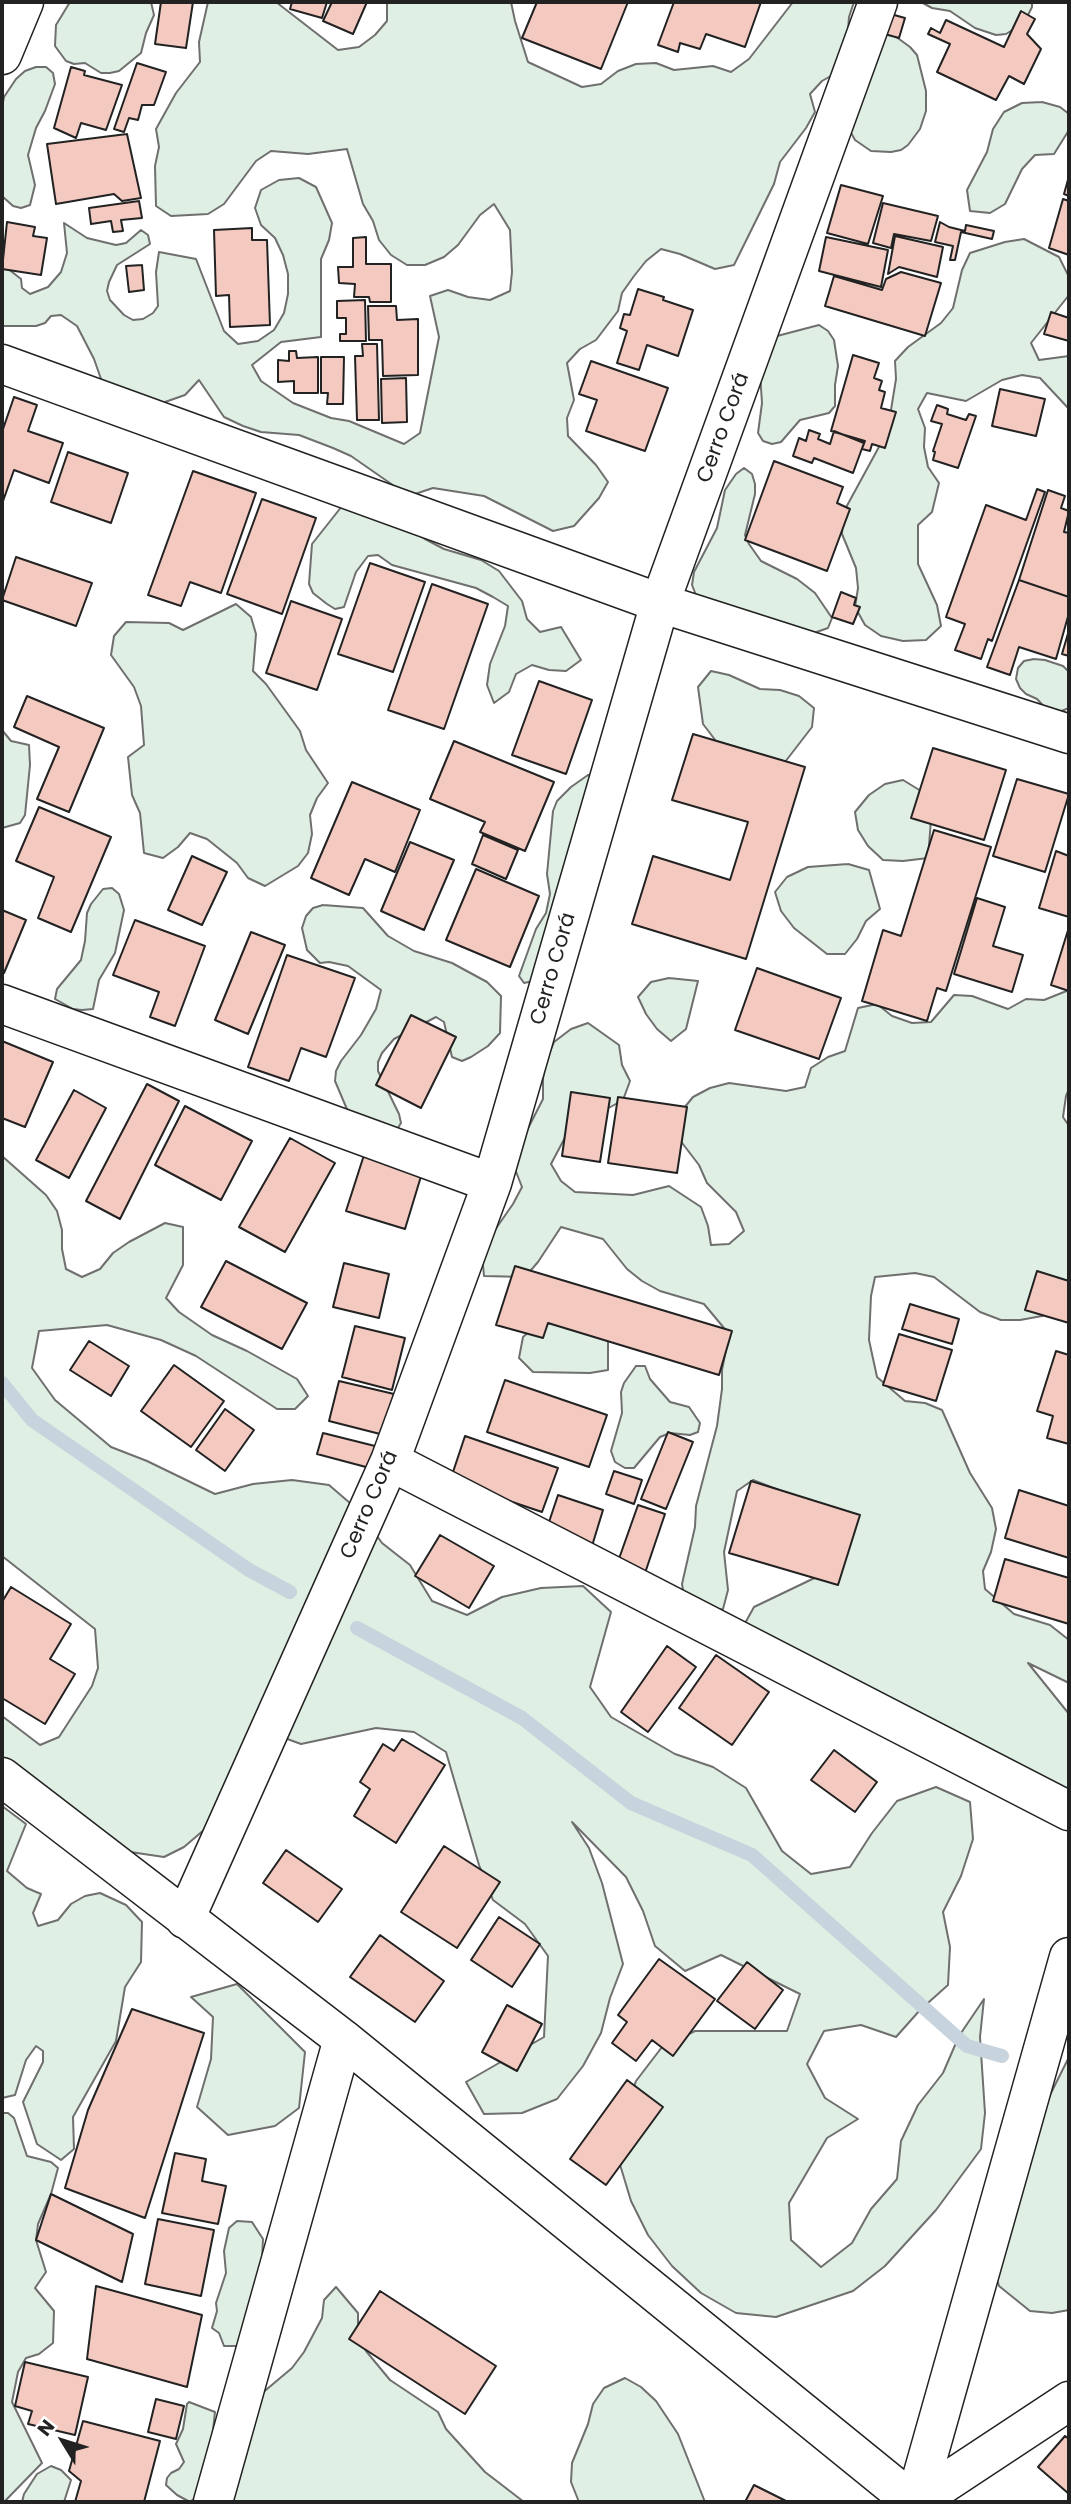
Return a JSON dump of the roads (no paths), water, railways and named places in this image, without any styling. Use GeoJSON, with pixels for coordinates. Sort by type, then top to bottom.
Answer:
{"type":"FeatureCollection","features":[{"type":"Feature","properties":{"kind":"street"},"geometry":{"type":"LineString","coordinates":[[3,48],[24,2]]}},
{"type":"Feature","properties":{"kind":"street","name":"Cerro Corá"},"geometry":{"type":"LineString","coordinates":[[185,1919],[390,1461],[492,1183],[660,603],[878,2]]}},
{"type":"Feature","properties":{"kind":"street"},"geometry":{"type":"LineString","coordinates":[[2,364],[660,603],[1069,734]]}},
{"type":"Feature","properties":{"kind":"street"},"geometry":{"type":"LineString","coordinates":[[2,1004],[492,1183]]}},
{"type":"Feature","properties":{"kind":"street"},"geometry":{"type":"LineString","coordinates":[[390,1461],[1069,1811]]}},
{"type":"Feature","properties":{"kind":"street"},"geometry":{"type":"LineString","coordinates":[[2,1777],[343,2039],[915,2502]]}},
{"type":"Feature","properties":{"kind":"street"},"geometry":{"type":"LineString","coordinates":[[915,2502],[1069,1957]]}},
{"type":"Feature","properties":{"kind":"street"},"geometry":{"type":"LineString","coordinates":[[213,2502],[343,2039]]}},
{"type":"Feature","properties":{"kind":"street"},"geometry":{"type":"LineString","coordinates":[[915,2502],[1069,2401]]}},
{"type":"Feature","properties":{"kind":"waterway"},"geometry":{"type":"LineString","coordinates":[[2,1383],[32,1420],[249,1570],[290,1592]]}},
{"type":"Feature","properties":{"kind":"waterway"},"geometry":{"type":"LineString","coordinates":[[357,1628],[522,1718],[631,1803],[752,1855],[967,2046],[1002,2056]]}}]}
